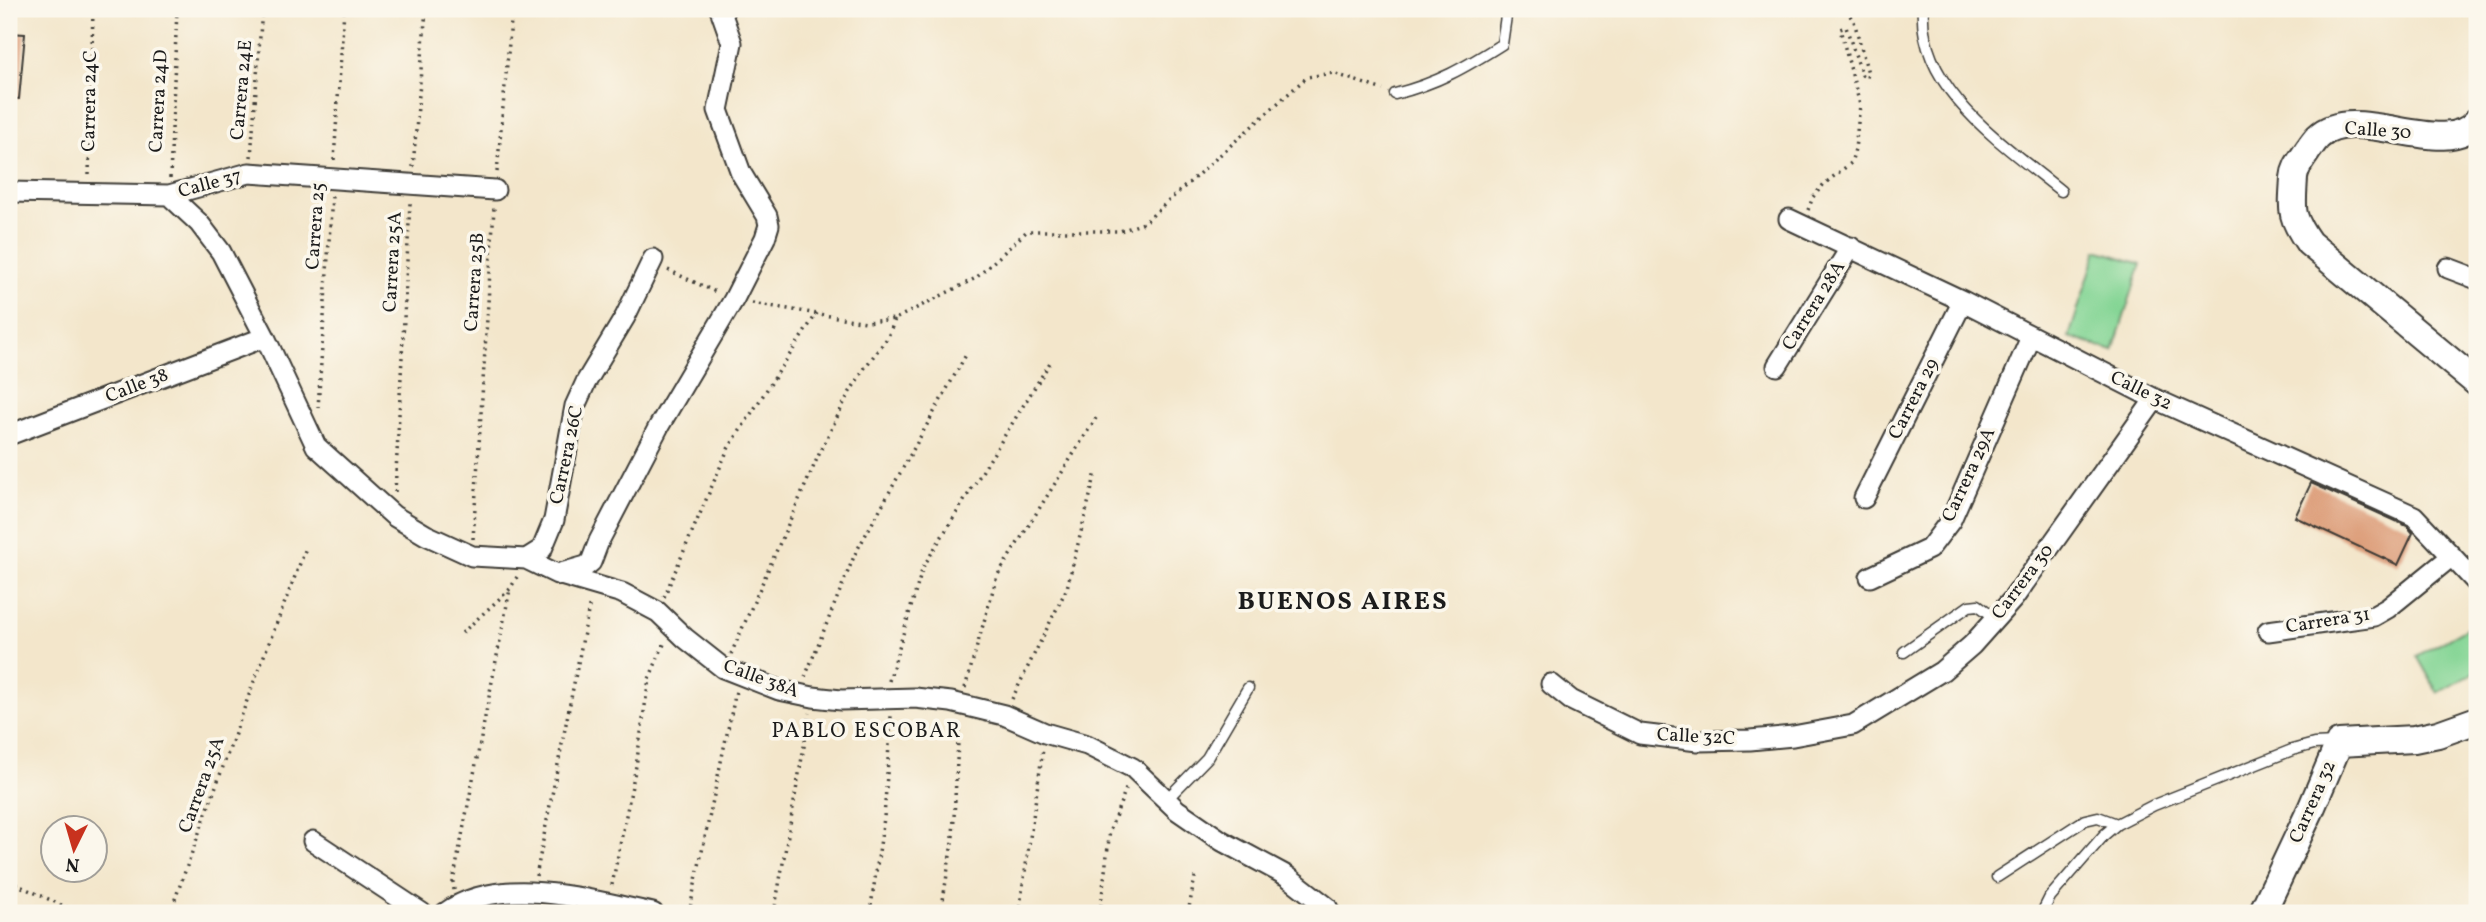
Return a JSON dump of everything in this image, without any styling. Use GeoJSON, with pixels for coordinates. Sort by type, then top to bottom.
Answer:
{"type":"FeatureCollection","features":[{"type":"Feature","properties":{"kind":"street"},"geometry":{"type":"LineString","coordinates":[[557,574],[586,566],[591,562],[599,541],[659,426],[734,299],[769,225],[767,216],[741,173],[718,110],[732,43],[720,9]]}},
{"type":"Feature","properties":{"kind":"street","name":"Calle 30"},"geometry":{"type":"LineString","coordinates":[[2476,126],[2452,135],[2428,135],[2348,125],[2334,128],[2319,136],[2295,169],[2291,207],[2297,226],[2309,243],[2477,383]]}},
{"type":"Feature","properties":{"kind":"street","name":"Calle 37"},"geometry":{"type":"LineString","coordinates":[[9,192],[169,195],[249,173],[495,190]]}},
{"type":"Feature","properties":{"kind":"street"},"geometry":{"type":"LineString","coordinates":[[169,195],[199,223],[221,252],[265,337]]}},
{"type":"Feature","properties":{"kind":"street","name":"Calle 32"},"geometry":{"type":"LineString","coordinates":[[1795,222],[1963,301],[2155,399],[2414,516],[2477,583]]}},
{"type":"Feature","properties":{"kind":"street","name":"Carrera 28A"},"geometry":{"type":"LineString","coordinates":[[1777,366],[1851,247]]}},
{"type":"Feature","properties":{"kind":"street","name":"Carrera 26C"},"geometry":{"type":"LineString","coordinates":[[526,559],[541,549],[554,520],[575,406],[586,382],[625,317],[653,259]]}},
{"type":"Feature","properties":{"kind":"street"},"geometry":{"type":"LineString","coordinates":[[2448,268],[2477,279]]}},
{"type":"Feature","properties":{"kind":"street","name":"Carrera 29"},"geometry":{"type":"LineString","coordinates":[[1864,498],[1963,301]]}},
{"type":"Feature","properties":{"kind":"street","name":"Calle 38A"},"geometry":{"type":"LineString","coordinates":[[265,337],[316,446],[394,516],[426,535],[472,556],[526,559],[557,574],[622,593],[665,619],[732,672],[779,690],[806,696],[887,700],[915,698],[960,704],[1004,715],[1045,733],[1087,745],[1133,768],[1177,810],[1222,842],[1287,876],[1331,913]]}},
{"type":"Feature","properties":{"kind":"street","name":"Calle 38"},"geometry":{"type":"LineString","coordinates":[[9,435],[265,337]]}},
{"type":"Feature","properties":{"kind":"street","name":"Carrera 29A"},"geometry":{"type":"LineString","coordinates":[[1870,577],[1929,549],[1951,520],[2031,337]]}},
{"type":"Feature","properties":{"kind":"street","name":"Carrera 30"},"geometry":{"type":"LineString","coordinates":[[1853,724],[1942,670],[1972,645],[2013,599],[2155,399]]}},
{"type":"Feature","properties":{"kind":"street","name":"Carrera 31"},"geometry":{"type":"LineString","coordinates":[[2268,631],[2374,616],[2388,608],[2452,556]]}},
{"type":"Feature","properties":{"kind":"street","name":"Calle 32C"},"geometry":{"type":"LineString","coordinates":[[1551,684],[1571,700],[1640,734],[1698,741],[1750,740],[1793,736],[1853,724]]}},
{"type":"Feature","properties":{"kind":"street","name":"Carrera 32"},"geometry":{"type":"LineString","coordinates":[[2262,913],[2339,743],[2438,734],[2477,720]]}},
{"type":"Feature","properties":{"kind":"street"},"geometry":{"type":"LineString","coordinates":[[313,841],[422,913]]}},
{"type":"Feature","properties":{"kind":"street"},"geometry":{"type":"LineString","coordinates":[[450,910],[480,898],[533,892],[653,913]]}},
{"type":"Feature","properties":{"kind":"lane"},"geometry":{"type":"LineString","coordinates":[[1395,94],[1426,86],[1458,72],[1502,44],[1507,9]]}},
{"type":"Feature","properties":{"kind":"lane"},"geometry":{"type":"LineString","coordinates":[[1923,9],[1922,23],[1938,76],[1978,121],[2061,191]]}},
{"type":"Feature","properties":{"kind":"lane"},"geometry":{"type":"LineString","coordinates":[[1904,652],[1969,606],[1978,605],[1996,618]]}},
{"type":"Feature","properties":{"kind":"lane"},"geometry":{"type":"LineString","coordinates":[[1167,799],[1207,758],[1248,688]]}},
{"type":"Feature","properties":{"kind":"lane"},"geometry":{"type":"LineString","coordinates":[[2042,913],[2050,897],[2104,835],[2117,824],[2154,805],[2292,750],[2314,744],[2339,743]]}},
{"type":"Feature","properties":{"kind":"lane"},"geometry":{"type":"LineString","coordinates":[[1997,877],[2085,820],[2098,817],[2117,824]]}},
{"type":"Feature","properties":{"kind":"path","name":"Carrera 24C"},"geometry":{"type":"LineString","coordinates":[[88,194],[93,9]]}},
{"type":"Feature","properties":{"kind":"path","name":"Carrera 24D"},"geometry":{"type":"LineString","coordinates":[[169,195],[177,9]]}},
{"type":"Feature","properties":{"kind":"path","name":"Carrera 24E"},"geometry":{"type":"LineString","coordinates":[[249,173],[262,9]]}},
{"type":"Feature","properties":{"kind":"path","name":"Carrera 25"},"geometry":{"type":"LineString","coordinates":[[316,446],[344,9]]}},
{"type":"Feature","properties":{"kind":"path","name":"Carrera 25A"},"geometry":{"type":"LineString","coordinates":[[394,516],[411,185],[426,9]]}},
{"type":"Feature","properties":{"kind":"path"},"geometry":{"type":"LineString","coordinates":[[1795,222],[1824,184],[1851,163],[1855,149],[1860,105],[1840,29],[1846,27],[1862,75],[1867,78],[1868,73],[1854,21],[1845,9]]}},
{"type":"Feature","properties":{"kind":"path","name":"Carrera 25B"},"geometry":{"type":"LineString","coordinates":[[472,556],[495,190],[512,10]]}},
{"type":"Feature","properties":{"kind":"path"},"geometry":{"type":"LineString","coordinates":[[653,259],[673,274],[734,299],[866,322],[895,319],[976,278],[1027,231],[1120,231],[1144,223],[1307,77],[1333,73],[1395,94]]}},
{"type":"Feature","properties":{"kind":"path"},"geometry":{"type":"LineString","coordinates":[[609,904],[636,766],[649,679],[665,619],[728,449],[817,313]]}},
{"type":"Feature","properties":{"kind":"path"},"geometry":{"type":"LineString","coordinates":[[689,913],[732,672],[820,453],[848,395],[888,337],[895,319]]}},
{"type":"Feature","properties":{"kind":"path"},"geometry":{"type":"LineString","coordinates":[[774,913],[806,696],[856,554],[967,353]]}},
{"type":"Feature","properties":{"kind":"path"},"geometry":{"type":"LineString","coordinates":[[870,913],[884,818],[887,700],[923,567],[1051,361]]}},
{"type":"Feature","properties":{"kind":"path"},"geometry":{"type":"LineString","coordinates":[[941,913],[953,836],[960,704],[997,576],[1096,418]]}},
{"type":"Feature","properties":{"kind":"path"},"geometry":{"type":"LineString","coordinates":[[1004,715],[1067,588],[1096,472]]}},
{"type":"Feature","properties":{"kind":"path","name":"Carrera 25A"},"geometry":{"type":"LineString","coordinates":[[170,913],[253,684],[306,548]]}},
{"type":"Feature","properties":{"kind":"path"},"geometry":{"type":"LineString","coordinates":[[450,910],[453,882],[510,589],[526,559]]}},
{"type":"Feature","properties":{"kind":"path"},"geometry":{"type":"LineString","coordinates":[[533,892],[594,583]]}},
{"type":"Feature","properties":{"kind":"path"},"geometry":{"type":"LineString","coordinates":[[462,633],[510,589]]}},
{"type":"Feature","properties":{"kind":"path"},"geometry":{"type":"LineString","coordinates":[[1019,913],[1045,733]]}},
{"type":"Feature","properties":{"kind":"path"},"geometry":{"type":"LineString","coordinates":[[1100,913],[1110,830],[1133,768]]}},
{"type":"Feature","properties":{"kind":"path"},"geometry":{"type":"LineString","coordinates":[[1188,913],[1196,872]]}},
{"type":"Feature","properties":{"kind":"path"},"geometry":{"type":"LineString","coordinates":[[9,881],[79,913]]}},
{"type":"Feature","properties":{"kind":"green space"},"geometry":{"type":"Polygon","coordinates":[[[2097,250],[2141,264],[2113,351],[2069,337],[2097,250]]]}},
{"type":"Feature","properties":{"kind":"green space"},"geometry":{"type":"Polygon","coordinates":[[[2477,622],[2477,671],[2438,693],[2417,656],[2477,622]]]}},
{"type":"Feature","properties":{"kind":"building"},"geometry":{"type":"Polygon","coordinates":[[[9,33],[25,34],[19,99],[9,98],[9,33]]]}},
{"type":"Feature","properties":{"kind":"building"},"geometry":{"type":"Polygon","coordinates":[[[2311,483],[2407,526],[2413,533],[2398,565],[2295,517],[2311,483]]]}},
{"type":"Feature","properties":{"kind":"district","name":"BUENOS AIRES"},"geometry":{"type":"Point","coordinates":[1343,602]}},
{"type":"Feature","properties":{"kind":"district","name":"PABLO ESCOBAR"},"geometry":{"type":"Point","coordinates":[867,731]}}]}
